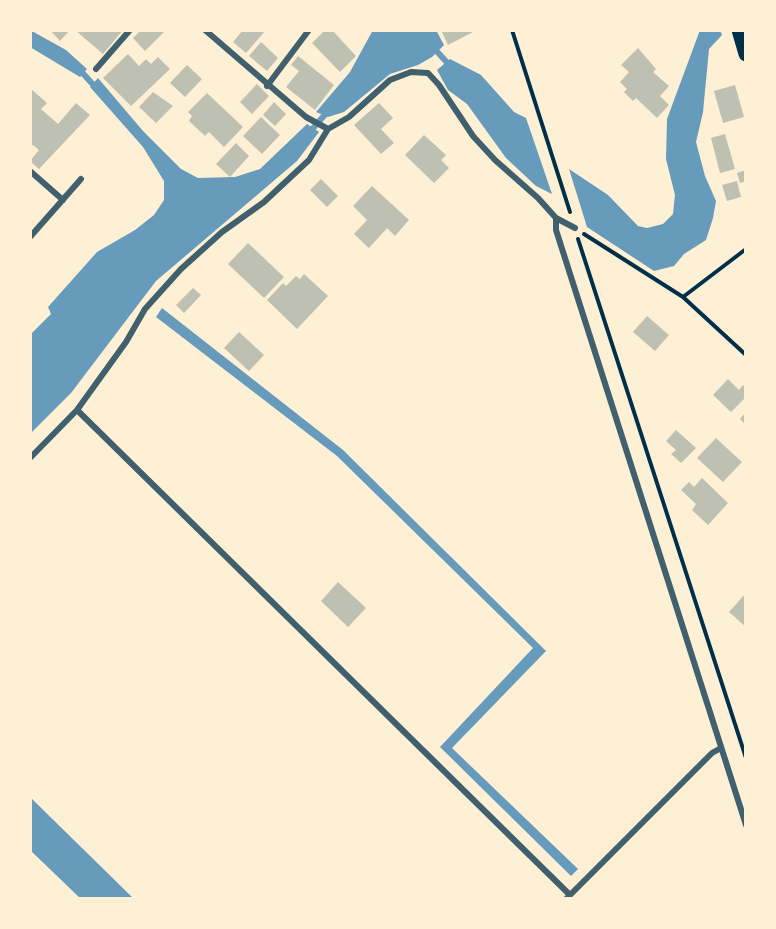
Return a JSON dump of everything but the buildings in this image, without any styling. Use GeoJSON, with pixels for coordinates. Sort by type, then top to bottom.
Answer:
{"type":"FeatureCollection","features":[{"type":"Feature","properties":{"kind":"highway"},"geometry":{"type":"LineString","coordinates":[[739,30],[746,54]]}},
{"type":"Feature","properties":{"kind":"street"},"geometry":{"type":"LineString","coordinates":[[96,69],[130,30]]}},
{"type":"Feature","properties":{"kind":"street"},"geometry":{"type":"LineString","coordinates":[[205,30],[267,86],[306,117],[328,129]]}},
{"type":"Feature","properties":{"kind":"street"},"geometry":{"type":"LineString","coordinates":[[267,86],[309,30]]}},
{"type":"Feature","properties":{"kind":"street"},"geometry":{"type":"LineString","coordinates":[[30,458],[77,410],[126,342],[146,309],[181,269],[213,239],[264,202],[309,160],[328,129],[349,117],[390,80],[411,72],[428,73],[440,85],[473,136],[495,160],[538,198],[556,218],[575,228]]}},
{"type":"Feature","properties":{"kind":"street"},"geometry":{"type":"LineString","coordinates":[[30,171],[63,200]]}},
{"type":"Feature","properties":{"kind":"street"},"geometry":{"type":"LineString","coordinates":[[30,237],[81,179]]}},
{"type":"Feature","properties":{"kind":"street"},"geometry":{"type":"LineString","coordinates":[[556,218],[556,230],[746,825]]}},
{"type":"Feature","properties":{"kind":"street"},"geometry":{"type":"LineString","coordinates":[[77,410],[568,897],[712,753],[722,748]]}},
{"type":"Feature","properties":{"kind":"path"},"geometry":{"type":"LineString","coordinates":[[512,30],[746,758]]}},
{"type":"Feature","properties":{"kind":"path"},"geometry":{"type":"LineString","coordinates":[[575,228],[683,297],[746,355]]}},
{"type":"Feature","properties":{"kind":"path"},"geometry":{"type":"LineString","coordinates":[[683,297],[746,249]]}},
{"type":"Feature","properties":{"kind":"water"},"geometry":{"type":"Polygon","coordinates":[[[30,30],[66,50],[87,69],[80,77],[30,47],[30,30]]]}},
{"type":"Feature","properties":{"kind":"water"},"geometry":{"type":"Polygon","coordinates":[[[373,30],[436,30],[444,45],[432,57],[418,65],[390,74],[344,112],[328,117],[316,112],[350,72],[373,30]]]}},
{"type":"Feature","properties":{"kind":"water"},"geometry":{"type":"Polygon","coordinates":[[[700,30],[720,30],[722,35],[709,49],[703,112],[696,142],[705,176],[716,201],[713,218],[706,240],[684,254],[674,266],[654,271],[587,227],[569,169],[608,195],[638,226],[647,228],[663,224],[673,214],[675,195],[666,159],[667,119],[700,30]]]}},
{"type":"Feature","properties":{"kind":"water"},"geometry":{"type":"Polygon","coordinates":[[[450,59],[481,75],[514,112],[526,118],[552,194],[536,186],[506,158],[467,104],[448,90],[437,70],[450,59]]]}},
{"type":"Feature","properties":{"kind":"water"},"geometry":{"type":"Polygon","coordinates":[[[98,78],[143,131],[181,169],[198,178],[235,177],[260,169],[307,124],[319,132],[297,161],[156,281],[71,393],[30,434],[30,335],[51,314],[48,307],[97,252],[135,230],[154,215],[164,200],[164,181],[143,147],[90,87],[98,78]]]}},
{"type":"Feature","properties":{"kind":"water"},"geometry":{"type":"Polygon","coordinates":[[[162,308],[343,450],[546,651],[452,748],[578,869],[571,876],[440,747],[533,648],[337,456],[156,317],[162,308]]]}},
{"type":"Feature","properties":{"kind":"water"},"geometry":{"type":"Polygon","coordinates":[[[30,797],[134,899],[81,899],[30,850],[30,797]]]}},
{"type":"Feature","properties":{"kind":"waterway"},"geometry":{"type":"LineString","coordinates":[[432,46],[452,68]]}},
{"type":"Feature","properties":{"kind":"waterway"},"geometry":{"type":"LineString","coordinates":[[79,69],[98,90]]}},
{"type":"Feature","properties":{"kind":"waterway"},"geometry":{"type":"LineString","coordinates":[[308,134],[329,110]]}}]}
